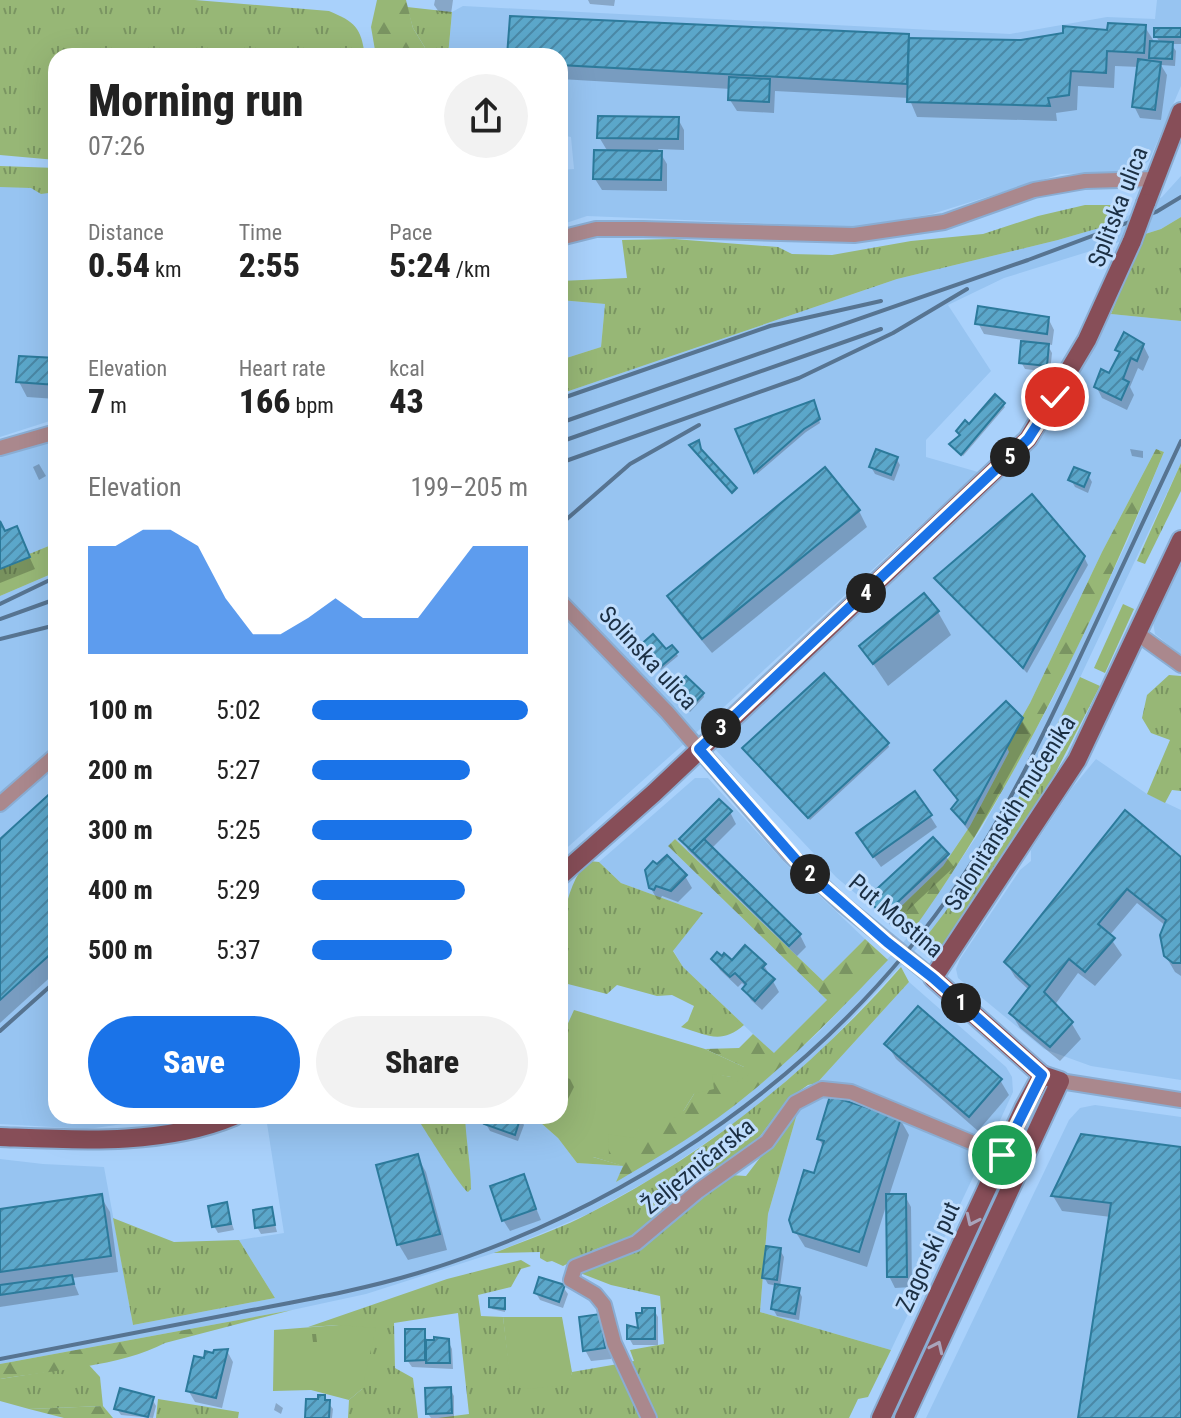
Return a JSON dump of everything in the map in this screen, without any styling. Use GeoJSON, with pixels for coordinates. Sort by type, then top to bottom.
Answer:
{"type":"FeatureCollection","features":[{"type":"Feature","properties":{"kind":"main road","name":"Splitska ulica"},"geometry":{"type":"LineString","coordinates":[[1098,319],[1132,241],[1181,112]]}},
{"type":"Feature","properties":{"kind":"main road","name":"Solinska ulica"},"geometry":{"type":"LineString","coordinates":[[568,869],[654,793],[1028,439],[1038,427],[1098,319]]}},
{"type":"Feature","properties":{"kind":"main road","name":"Salonitanskih mučenika"},"geometry":{"type":"LineString","coordinates":[[933,978],[1077,760],[1181,540]]}},
{"type":"Feature","properties":{"kind":"main road","name":"Put Mostina"},"geometry":{"type":"LineString","coordinates":[[933,978],[1051,1078]]}},
{"type":"Feature","properties":{"kind":"main road","name":"Zagorski put"},"geometry":{"type":"LineString","coordinates":[[881,1418],[1002,1155],[1051,1078]]}},
{"type":"Feature","properties":{"kind":"main road","name":"Zagorski put"},"geometry":{"type":"LineString","coordinates":[[904,1418],[1051,1078]]}},
{"type":"Feature","properties":{"kind":"main road"},"geometry":{"type":"LineString","coordinates":[[0,1137],[76,1140],[151,1137],[202,1124]]}},
{"type":"Feature","properties":{"kind":"street"},"geometry":{"type":"LineString","coordinates":[[568,236],[596,229],[706,229],[854,235],[944,222],[1034,190],[1085,181],[1154,179]]}},
{"type":"Feature","properties":{"kind":"street"},"geometry":{"type":"LineString","coordinates":[[0,448],[48,434]]}},
{"type":"Feature","properties":{"kind":"street","name":"Solinska ulica"},"geometry":{"type":"LineString","coordinates":[[568,609],[699,749]]}},
{"type":"Feature","properties":{"kind":"street"},"geometry":{"type":"LineString","coordinates":[[1138,634],[1181,665]]}},
{"type":"Feature","properties":{"kind":"street","name":"Put Mostina"},"geometry":{"type":"LineString","coordinates":[[699,749],[806,871],[933,978]]}},
{"type":"Feature","properties":{"kind":"street"},"geometry":{"type":"LineString","coordinates":[[0,804],[48,762]]}},
{"type":"Feature","properties":{"kind":"street"},"geometry":{"type":"LineString","coordinates":[[1051,1078],[1181,1100]]}},
{"type":"Feature","properties":{"kind":"street","name":"Željezničarska"},"geometry":{"type":"LineString","coordinates":[[649,1418],[614,1343],[604,1305],[595,1294],[571,1280],[575,1267],[636,1243],[698,1191],[767,1142],[795,1103],[822,1089],[851,1092],[1002,1155]]}},
{"type":"Feature","properties":{"kind":"shaded area"},"geometry":{"type":"Polygon","coordinates":[[[1157,0],[1181,0],[1181,86],[1149,161],[1130,172],[1061,174],[932,214],[857,227],[587,216],[568,222],[568,169],[574,169],[571,137],[568,136],[568,48],[449,48],[452,12],[463,6],[1010,34],[1107,17],[1155,19],[1157,0]]]}},
{"type":"Feature","properties":{"kind":"shaded area"},"geometry":{"type":"Polygon","coordinates":[[[0,174],[48,179],[48,422],[0,437],[0,174]]]}},
{"type":"Feature","properties":{"kind":"shaded area"},"geometry":{"type":"Polygon","coordinates":[[[1181,176],[1181,217],[1161,229],[1004,278],[948,305],[991,371],[926,440],[926,457],[978,472],[568,847],[568,391],[897,279],[1113,224],[1162,197],[1181,176]]]}},
{"type":"Feature","properties":{"kind":"shaded area"},"geometry":{"type":"Polygon","coordinates":[[[568,301],[605,304],[601,347],[568,357],[568,301]]]}},
{"type":"Feature","properties":{"kind":"shaded area"},"geometry":{"type":"Polygon","coordinates":[[[1111,314],[1181,321],[1181,463],[1061,718],[992,843],[954,902],[918,947],[825,1047],[751,1112],[658,1175],[588,1214],[494,1253],[366,1294],[0,1364],[0,1159],[104,1167],[133,1325],[275,1298],[239,1240],[284,1233],[267,1124],[542,1124],[558,1138],[577,1163],[624,1166],[617,1180],[749,1094],[820,1031],[908,937],[981,830],[1052,700],[1128,540],[1164,452],[1156,449],[1102,552],[1030,703],[1006,745],[1009,752],[970,826],[943,866],[887,920],[836,877],[714,748],[1043,436],[1111,314]]]}},
{"type":"Feature","properties":{"kind":"shaded area"},"geometry":{"type":"Polygon","coordinates":[[[48,442],[48,546],[0,566],[0,454],[48,442]]]}},
{"type":"Feature","properties":{"kind":"shaded area"},"geometry":{"type":"Polygon","coordinates":[[[1181,561],[1181,655],[1155,634],[1153,622],[1181,561]]]}},
{"type":"Feature","properties":{"kind":"shaded area"},"geometry":{"type":"Polygon","coordinates":[[[48,575],[48,1124],[123,1124],[88,1129],[0,1124],[0,596],[48,575]]]}},
{"type":"Feature","properties":{"kind":"shaded area"},"geometry":{"type":"Polygon","coordinates":[[[1096,759],[1147,794],[1181,810],[1181,1080],[1091,1066],[1044,1049],[958,978],[956,969],[960,959],[1020,870],[1031,861],[1031,850],[1072,788],[1096,759]]]}},
{"type":"Feature","properties":{"kind":"shaded area"},"geometry":{"type":"Polygon","coordinates":[[[695,778],[708,778],[783,861],[865,939],[823,981],[675,839],[668,846],[827,1000],[774,1054],[683,967],[673,950],[702,913],[621,883],[599,862],[695,778]]]}},
{"type":"Feature","properties":{"kind":"shaded area"},"geometry":{"type":"Polygon","coordinates":[[[909,982],[1006,1067],[1012,1077],[1013,1092],[991,1140],[856,1089],[817,1083],[909,982]]]}},
{"type":"Feature","properties":{"kind":"shaded area"},"geometry":{"type":"Polygon","coordinates":[[[821,1094],[840,1094],[985,1152],[891,1350],[760,1312],[768,1214],[799,1107],[821,1094]]]}},
{"type":"Feature","properties":{"kind":"shaded area"},"geometry":{"type":"Polygon","coordinates":[[[1095,1105],[1181,1117],[1181,1418],[926,1418],[1069,1120],[1080,1108],[1095,1105]]]}},
{"type":"Feature","properties":{"kind":"green space"},"geometry":{"type":"Polygon","coordinates":[[[0,0],[195,0],[329,11],[355,27],[361,38],[363,48],[48,48],[48,159],[0,155],[0,0]]]}},
{"type":"Feature","properties":{"kind":"green space"},"geometry":{"type":"Polygon","coordinates":[[[377,0],[406,0],[413,28],[425,48],[375,48],[371,27],[377,0]]]}},
{"type":"Feature","properties":{"kind":"green space"},"geometry":{"type":"Polygon","coordinates":[[[407,7],[452,12],[449,48],[425,48],[413,28],[407,7]]]}},
{"type":"Feature","properties":{"kind":"green space"},"geometry":{"type":"Polygon","coordinates":[[[0,166],[48,168],[48,193],[41,194],[31,188],[0,187],[0,166]]]}},
{"type":"Feature","properties":{"kind":"green space"},"geometry":{"type":"Polygon","coordinates":[[[1085,205],[1129,205],[1125,217],[1113,224],[897,279],[568,391],[568,357],[601,347],[605,304],[568,301],[568,281],[627,278],[622,240],[674,239],[778,247],[792,254],[832,255],[911,241],[983,234],[1085,205]]]}},
{"type":"Feature","properties":{"kind":"green space"},"geometry":{"type":"Polygon","coordinates":[[[1181,217],[1181,321],[1111,314],[1142,235],[1161,229],[1181,217]]]}},
{"type":"Feature","properties":{"kind":"green space"},"geometry":{"type":"Polygon","coordinates":[[[1156,449],[1164,452],[1110,578],[1050,702],[984,822],[908,937],[887,920],[943,866],[970,826],[1009,752],[1006,745],[1030,703],[1102,552],[1156,449]]]}},
{"type":"Feature","properties":{"kind":"green space"},"geometry":{"type":"Polygon","coordinates":[[[1181,463],[1181,491],[1145,564],[1137,561],[1181,463]]]}},
{"type":"Feature","properties":{"kind":"green space"},"geometry":{"type":"Polygon","coordinates":[[[48,546],[48,575],[0,596],[0,566],[48,546]]]}},
{"type":"Feature","properties":{"kind":"green space"},"geometry":{"type":"Polygon","coordinates":[[[1123,604],[1134,609],[1105,673],[1094,668],[1123,604]]]}},
{"type":"Feature","properties":{"kind":"green space"},"geometry":{"type":"Polygon","coordinates":[[[1169,675],[1181,676],[1181,791],[1172,790],[1165,803],[1147,794],[1170,740],[1151,733],[1142,718],[1147,695],[1169,675]]]}},
{"type":"Feature","properties":{"kind":"green space"},"geometry":{"type":"Polygon","coordinates":[[[1080,677],[1100,686],[1043,797],[940,950],[931,955],[918,947],[965,884],[1008,817],[1080,677]]]}},
{"type":"Feature","properties":{"kind":"green space"},"geometry":{"type":"Polygon","coordinates":[[[675,839],[823,981],[865,939],[888,960],[804,1045],[750,1093],[702,1129],[616,1182],[623,1166],[590,1156],[608,1134],[639,1129],[684,1110],[712,1073],[731,1077],[744,1067],[705,1049],[739,1048],[753,1034],[774,1053],[827,1000],[668,846],[675,839]]]}},
{"type":"Feature","properties":{"kind":"green space"},"geometry":{"type":"Polygon","coordinates":[[[589,861],[599,862],[621,883],[703,913],[673,951],[683,967],[744,1025],[721,1037],[706,1035],[681,1027],[688,1021],[694,1006],[672,995],[657,996],[617,985],[607,994],[568,984],[568,901],[580,872],[589,861]]]}},
{"type":"Feature","properties":{"kind":"green space"},"geometry":{"type":"Polygon","coordinates":[[[901,967],[909,982],[817,1083],[808,1085],[788,1099],[758,1139],[719,1167],[699,1175],[681,1197],[635,1235],[594,1250],[563,1266],[540,1258],[540,1252],[494,1253],[590,1213],[634,1189],[717,1135],[795,1073],[901,967]]]}},
{"type":"Feature","properties":{"kind":"green space"},"geometry":{"type":"Polygon","coordinates":[[[574,1010],[705,1049],[744,1067],[749,1074],[734,1083],[731,1077],[712,1074],[714,1089],[694,1094],[684,1110],[660,1129],[639,1129],[633,1138],[608,1134],[609,1156],[593,1157],[624,1166],[577,1163],[558,1138],[542,1124],[568,1124],[568,1023],[574,1010]]]}},
{"type":"Feature","properties":{"kind":"green space"},"geometry":{"type":"Polygon","coordinates":[[[799,1107],[768,1214],[760,1312],[891,1350],[868,1397],[858,1399],[849,1418],[657,1418],[628,1362],[634,1361],[630,1350],[664,1344],[660,1296],[611,1285],[580,1273],[730,1175],[746,1176],[799,1107]]]}},
{"type":"Feature","properties":{"kind":"green space"},"geometry":{"type":"Polygon","coordinates":[[[421,1124],[466,1124],[471,1180],[468,1192],[421,1124]]]}},
{"type":"Feature","properties":{"kind":"green space"},"geometry":{"type":"Polygon","coordinates":[[[113,1218],[174,1242],[239,1240],[275,1298],[133,1325],[113,1218]]]}},
{"type":"Feature","properties":{"kind":"green space"},"geometry":{"type":"Polygon","coordinates":[[[521,1260],[531,1266],[521,1269],[511,1287],[478,1295],[481,1316],[503,1317],[511,1380],[568,1385],[572,1372],[618,1364],[641,1418],[438,1418],[469,1414],[458,1313],[394,1323],[395,1368],[413,1378],[418,1418],[348,1418],[349,1400],[362,1389],[339,1325],[308,1327],[447,1279],[521,1260]]]}},
{"type":"Feature","properties":{"kind":"green space"},"geometry":{"type":"Polygon","coordinates":[[[292,1310],[165,1343],[107,1362],[0,1379],[0,1364],[292,1310]]]}},
{"type":"Feature","properties":{"kind":"green space"},"geometry":{"type":"Polygon","coordinates":[[[503,1317],[562,1317],[572,1372],[569,1385],[526,1389],[510,1380],[503,1317]]]}},
{"type":"Feature","properties":{"kind":"green space"},"geometry":{"type":"Polygon","coordinates":[[[339,1325],[376,1328],[362,1389],[349,1400],[311,1390],[273,1391],[274,1330],[339,1325]]]}},
{"type":"Feature","properties":{"kind":"green space"},"geometry":{"type":"Polygon","coordinates":[[[89,1365],[100,1377],[103,1406],[29,1409],[0,1401],[0,1379],[89,1365]]]}},
{"type":"Feature","properties":{"kind":"green space"},"geometry":{"type":"Polygon","coordinates":[[[158,1399],[239,1412],[238,1418],[156,1418],[158,1399]]]}},
{"type":"Feature","properties":{"kind":"green space"},"geometry":{"type":"Polygon","coordinates":[[[103,1406],[113,1418],[64,1418],[29,1409],[103,1406]]]}},
{"type":"Feature","properties":{"kind":"building"},"geometry":{"type":"Polygon","coordinates":[[[510,16],[909,34],[907,84],[568,65],[568,48],[508,48],[510,16]]]}},
{"type":"Feature","properties":{"kind":"building"},"geometry":{"type":"Polygon","coordinates":[[[1108,23],[1146,25],[1144,53],[1107,51],[1106,73],[1071,71],[1069,95],[1048,98],[1050,106],[907,102],[909,38],[1021,40],[1063,33],[1063,26],[1107,30],[1108,23]]]}},
{"type":"Feature","properties":{"kind":"building"},"geometry":{"type":"Polygon","coordinates":[[[1154,28],[1181,28],[1181,37],[1154,37],[1154,28]]]}},
{"type":"Feature","properties":{"kind":"building"},"geometry":{"type":"Polygon","coordinates":[[[1150,41],[1173,42],[1172,59],[1149,58],[1150,41]]]}},
{"type":"Feature","properties":{"kind":"building"},"geometry":{"type":"Polygon","coordinates":[[[1138,59],[1161,62],[1155,110],[1132,107],[1138,59]]]}},
{"type":"Feature","properties":{"kind":"building"},"geometry":{"type":"Polygon","coordinates":[[[729,77],[770,79],[769,102],[728,100],[729,77]]]}},
{"type":"Feature","properties":{"kind":"building"},"geometry":{"type":"Polygon","coordinates":[[[598,116],[679,117],[678,139],[597,138],[598,116]]]}},
{"type":"Feature","properties":{"kind":"building"},"geometry":{"type":"Polygon","coordinates":[[[594,150],[662,151],[661,180],[593,179],[594,150]]]}},
{"type":"Feature","properties":{"kind":"building"},"geometry":{"type":"Polygon","coordinates":[[[978,306],[1049,317],[1047,334],[975,324],[978,306]]]}},
{"type":"Feature","properties":{"kind":"building"},"geometry":{"type":"Polygon","coordinates":[[[1124,332],[1144,344],[1137,361],[1131,358],[1123,379],[1129,382],[1121,400],[1094,387],[1101,369],[1109,373],[1120,352],[1115,350],[1124,332]]]}},
{"type":"Feature","properties":{"kind":"building"},"geometry":{"type":"Polygon","coordinates":[[[1021,341],[1049,344],[1047,366],[1019,363],[1021,341]]]}},
{"type":"Feature","properties":{"kind":"building"},"geometry":{"type":"Polygon","coordinates":[[[19,356],[48,358],[48,384],[16,382],[19,356]]]}},
{"type":"Feature","properties":{"kind":"building"},"geometry":{"type":"Polygon","coordinates":[[[995,394],[1005,403],[961,455],[949,444],[960,435],[956,431],[965,420],[969,424],[995,394]]]}},
{"type":"Feature","properties":{"kind":"building"},"geometry":{"type":"Polygon","coordinates":[[[814,400],[820,419],[754,473],[735,429],[814,400]]]}},
{"type":"Feature","properties":{"kind":"building"},"geometry":{"type":"Polygon","coordinates":[[[699,440],[701,449],[737,488],[732,493],[689,445],[699,440]]]}},
{"type":"Feature","properties":{"kind":"building"},"geometry":{"type":"Polygon","coordinates":[[[876,449],[898,457],[891,475],[869,467],[876,449]]]}},
{"type":"Feature","properties":{"kind":"building"},"geometry":{"type":"Polygon","coordinates":[[[825,467],[860,510],[702,639],[667,596],[825,467]]]}},
{"type":"Feature","properties":{"kind":"building"},"geometry":{"type":"Polygon","coordinates":[[[1074,467],[1090,473],[1084,487],[1068,480],[1074,467]]]}},
{"type":"Feature","properties":{"kind":"building"},"geometry":{"type":"Polygon","coordinates":[[[1032,494],[1085,556],[1023,668],[934,578],[1032,494]]]}},
{"type":"Feature","properties":{"kind":"building"},"geometry":{"type":"Polygon","coordinates":[[[0,521],[5,531],[17,526],[30,557],[0,569],[0,521]]]}},
{"type":"Feature","properties":{"kind":"building"},"geometry":{"type":"Polygon","coordinates":[[[924,593],[939,611],[873,664],[859,646],[924,593]]]}},
{"type":"Feature","properties":{"kind":"building"},"geometry":{"type":"Polygon","coordinates":[[[653,634],[666,649],[672,645],[678,652],[658,669],[639,646],[653,634]]]}},
{"type":"Feature","properties":{"kind":"building"},"geometry":{"type":"Polygon","coordinates":[[[824,673],[889,743],[808,818],[742,748],[824,673]]]}},
{"type":"Feature","properties":{"kind":"building"},"geometry":{"type":"Polygon","coordinates":[[[686,676],[704,693],[688,710],[670,693],[686,676]]]}},
{"type":"Feature","properties":{"kind":"building"},"geometry":{"type":"Polygon","coordinates":[[[1006,701],[1023,718],[965,824],[951,809],[958,800],[934,770],[1006,701]]]}},
{"type":"Feature","properties":{"kind":"building"},"geometry":{"type":"Polygon","coordinates":[[[915,791],[932,815],[873,857],[856,833],[915,791]]]}},
{"type":"Feature","properties":{"kind":"building"},"geometry":{"type":"Polygon","coordinates":[[[48,795],[48,956],[0,1000],[0,839],[48,795]]]}},
{"type":"Feature","properties":{"kind":"building"},"geometry":{"type":"Polygon","coordinates":[[[719,799],[732,811],[692,851],[679,839],[719,799]]]}},
{"type":"Feature","properties":{"kind":"building"},"geometry":{"type":"Polygon","coordinates":[[[1125,810],[1181,857],[1181,963],[1173,963],[1164,956],[1160,935],[1166,920],[1127,889],[1098,924],[1115,938],[1085,972],[1069,959],[1044,992],[1073,1022],[1050,1047],[1009,1013],[1030,986],[1004,962],[1125,810]]]}},
{"type":"Feature","properties":{"kind":"building"},"geometry":{"type":"Polygon","coordinates":[[[933,837],[949,854],[883,916],[867,898],[933,837]]]}},
{"type":"Feature","properties":{"kind":"building"},"geometry":{"type":"Polygon","coordinates":[[[704,839],[801,934],[789,946],[692,851],[704,839]]]}},
{"type":"Feature","properties":{"kind":"building"},"geometry":{"type":"Polygon","coordinates":[[[667,855],[687,875],[671,891],[656,886],[654,890],[649,888],[645,870],[653,861],[657,864],[667,855]]]}},
{"type":"Feature","properties":{"kind":"building"},"geometry":{"type":"Polygon","coordinates":[[[745,945],[766,964],[762,968],[775,979],[755,1001],[742,989],[746,984],[735,973],[730,977],[711,959],[717,952],[722,956],[724,953],[732,960],[745,945]]]}},
{"type":"Feature","properties":{"kind":"building"},"geometry":{"type":"Polygon","coordinates":[[[918,1006],[1002,1079],[969,1117],[884,1044],[918,1006]]]}},
{"type":"Feature","properties":{"kind":"building"},"geometry":{"type":"Polygon","coordinates":[[[830,1096],[901,1118],[859,1252],[793,1232],[789,1220],[804,1170],[814,1173],[824,1141],[817,1139],[830,1096]]]}},
{"type":"Feature","properties":{"kind":"building"},"geometry":{"type":"Polygon","coordinates":[[[484,1124],[518,1124],[515,1135],[484,1124]]]}},
{"type":"Feature","properties":{"kind":"building"},"geometry":{"type":"Polygon","coordinates":[[[1081,1134],[1181,1147],[1181,1418],[1078,1418],[1111,1203],[1051,1196],[1081,1134]]]}},
{"type":"Feature","properties":{"kind":"building"},"geometry":{"type":"Polygon","coordinates":[[[418,1154],[440,1234],[397,1245],[376,1165],[418,1154]]]}},
{"type":"Feature","properties":{"kind":"building"},"geometry":{"type":"Polygon","coordinates":[[[524,1174],[536,1209],[502,1221],[490,1186],[524,1174]]]}},
{"type":"Feature","properties":{"kind":"building"},"geometry":{"type":"Polygon","coordinates":[[[102,1194],[111,1256],[0,1272],[0,1209],[102,1194]]]}},
{"type":"Feature","properties":{"kind":"building"},"geometry":{"type":"Polygon","coordinates":[[[886,1194],[906,1194],[907,1277],[887,1277],[886,1194]]]}},
{"type":"Feature","properties":{"kind":"building"},"geometry":{"type":"Polygon","coordinates":[[[227,1202],[231,1224],[212,1227],[208,1206],[227,1202]]]}},
{"type":"Feature","properties":{"kind":"building"},"geometry":{"type":"Polygon","coordinates":[[[272,1207],[275,1225],[255,1228],[253,1210],[272,1207]]]}},
{"type":"Feature","properties":{"kind":"building"},"geometry":{"type":"Polygon","coordinates":[[[766,1246],[781,1248],[777,1280],[762,1278],[766,1246]]]}},
{"type":"Feature","properties":{"kind":"building"},"geometry":{"type":"Polygon","coordinates":[[[72,1275],[74,1284],[0,1295],[0,1285],[72,1275]]]}},
{"type":"Feature","properties":{"kind":"building"},"geometry":{"type":"Polygon","coordinates":[[[539,1277],[565,1285],[559,1302],[534,1293],[539,1277]]]}},
{"type":"Feature","properties":{"kind":"building"},"geometry":{"type":"Polygon","coordinates":[[[775,1284],[800,1288],[795,1314],[771,1309],[775,1284]]]}},
{"type":"Feature","properties":{"kind":"building"},"geometry":{"type":"Polygon","coordinates":[[[489,1298],[505,1298],[505,1309],[489,1307],[489,1298]]]}},
{"type":"Feature","properties":{"kind":"building"},"geometry":{"type":"Polygon","coordinates":[[[642,1308],[655,1308],[655,1339],[627,1339],[627,1325],[638,1328],[636,1313],[642,1313],[642,1308]]]}},
{"type":"Feature","properties":{"kind":"building"},"geometry":{"type":"Polygon","coordinates":[[[600,1314],[606,1332],[603,1332],[605,1348],[583,1351],[579,1317],[600,1314]]]}},
{"type":"Feature","properties":{"kind":"building"},"geometry":{"type":"Polygon","coordinates":[[[405,1329],[425,1329],[425,1360],[405,1361],[405,1329]]]}},
{"type":"Feature","properties":{"kind":"building"},"geometry":{"type":"Polygon","coordinates":[[[434,1337],[449,1339],[450,1363],[426,1363],[426,1340],[434,1340],[434,1337]]]}},
{"type":"Feature","properties":{"kind":"building"},"geometry":{"type":"Polygon","coordinates":[[[228,1349],[216,1398],[186,1391],[194,1356],[204,1358],[205,1351],[213,1353],[214,1350],[228,1349]]]}},
{"type":"Feature","properties":{"kind":"building"},"geometry":{"type":"Polygon","coordinates":[[[451,1387],[452,1413],[426,1414],[425,1388],[451,1387]]]}},
{"type":"Feature","properties":{"kind":"building"},"geometry":{"type":"Polygon","coordinates":[[[120,1388],[154,1397],[148,1417],[114,1409],[120,1388]]]}},
{"type":"Feature","properties":{"kind":"building"},"geometry":{"type":"Polygon","coordinates":[[[318,1395],[325,1395],[325,1400],[330,1400],[329,1418],[305,1418],[306,1399],[318,1399],[318,1395]]]}},
{"type":"Feature","properties":{"kind":"railway"},"geometry":{"type":"LineString","coordinates":[[568,420],[1028,260],[1156,212],[1181,197]]}},
{"type":"Feature","properties":{"kind":"railway"},"geometry":{"type":"LineString","coordinates":[[568,460],[799,378],[893,333],[967,289]]}},
{"type":"Feature","properties":{"kind":"railway"},"geometry":{"type":"LineString","coordinates":[[568,396],[770,326],[881,301]]}},
{"type":"Feature","properties":{"kind":"railway"},"geometry":{"type":"LineString","coordinates":[[568,439],[881,329]]}},
{"type":"Feature","properties":{"kind":"railway"},"geometry":{"type":"LineString","coordinates":[[568,518],[630,464],[699,425]]}},
{"type":"Feature","properties":{"kind":"railway"},"geometry":{"type":"LineString","coordinates":[[0,1359],[328,1295],[418,1273],[498,1245],[577,1210],[652,1169],[723,1122],[791,1069],[853,1011],[910,947],[961,879],[994,826],[1038,744],[1181,441]]}},
{"type":"Feature","properties":{"kind":"railway"},"geometry":{"type":"LineString","coordinates":[[0,604],[48,581]]}},
{"type":"Feature","properties":{"kind":"railway"},"geometry":{"type":"LineString","coordinates":[[0,619],[48,602]]}},
{"type":"Feature","properties":{"kind":"railway"},"geometry":{"type":"LineString","coordinates":[[0,639],[48,627]]}},
{"type":"Feature","properties":{"kind":"railway"},"geometry":{"type":"LineString","coordinates":[[0,1031],[48,988]]}},
{"type":"Feature","properties":{"kind":"route"},"geometry":{"type":"LineString","coordinates":[[1002,1155],[1042,1075],[806,871],[699,749],[1028,439],[1055,397]]}}]}
